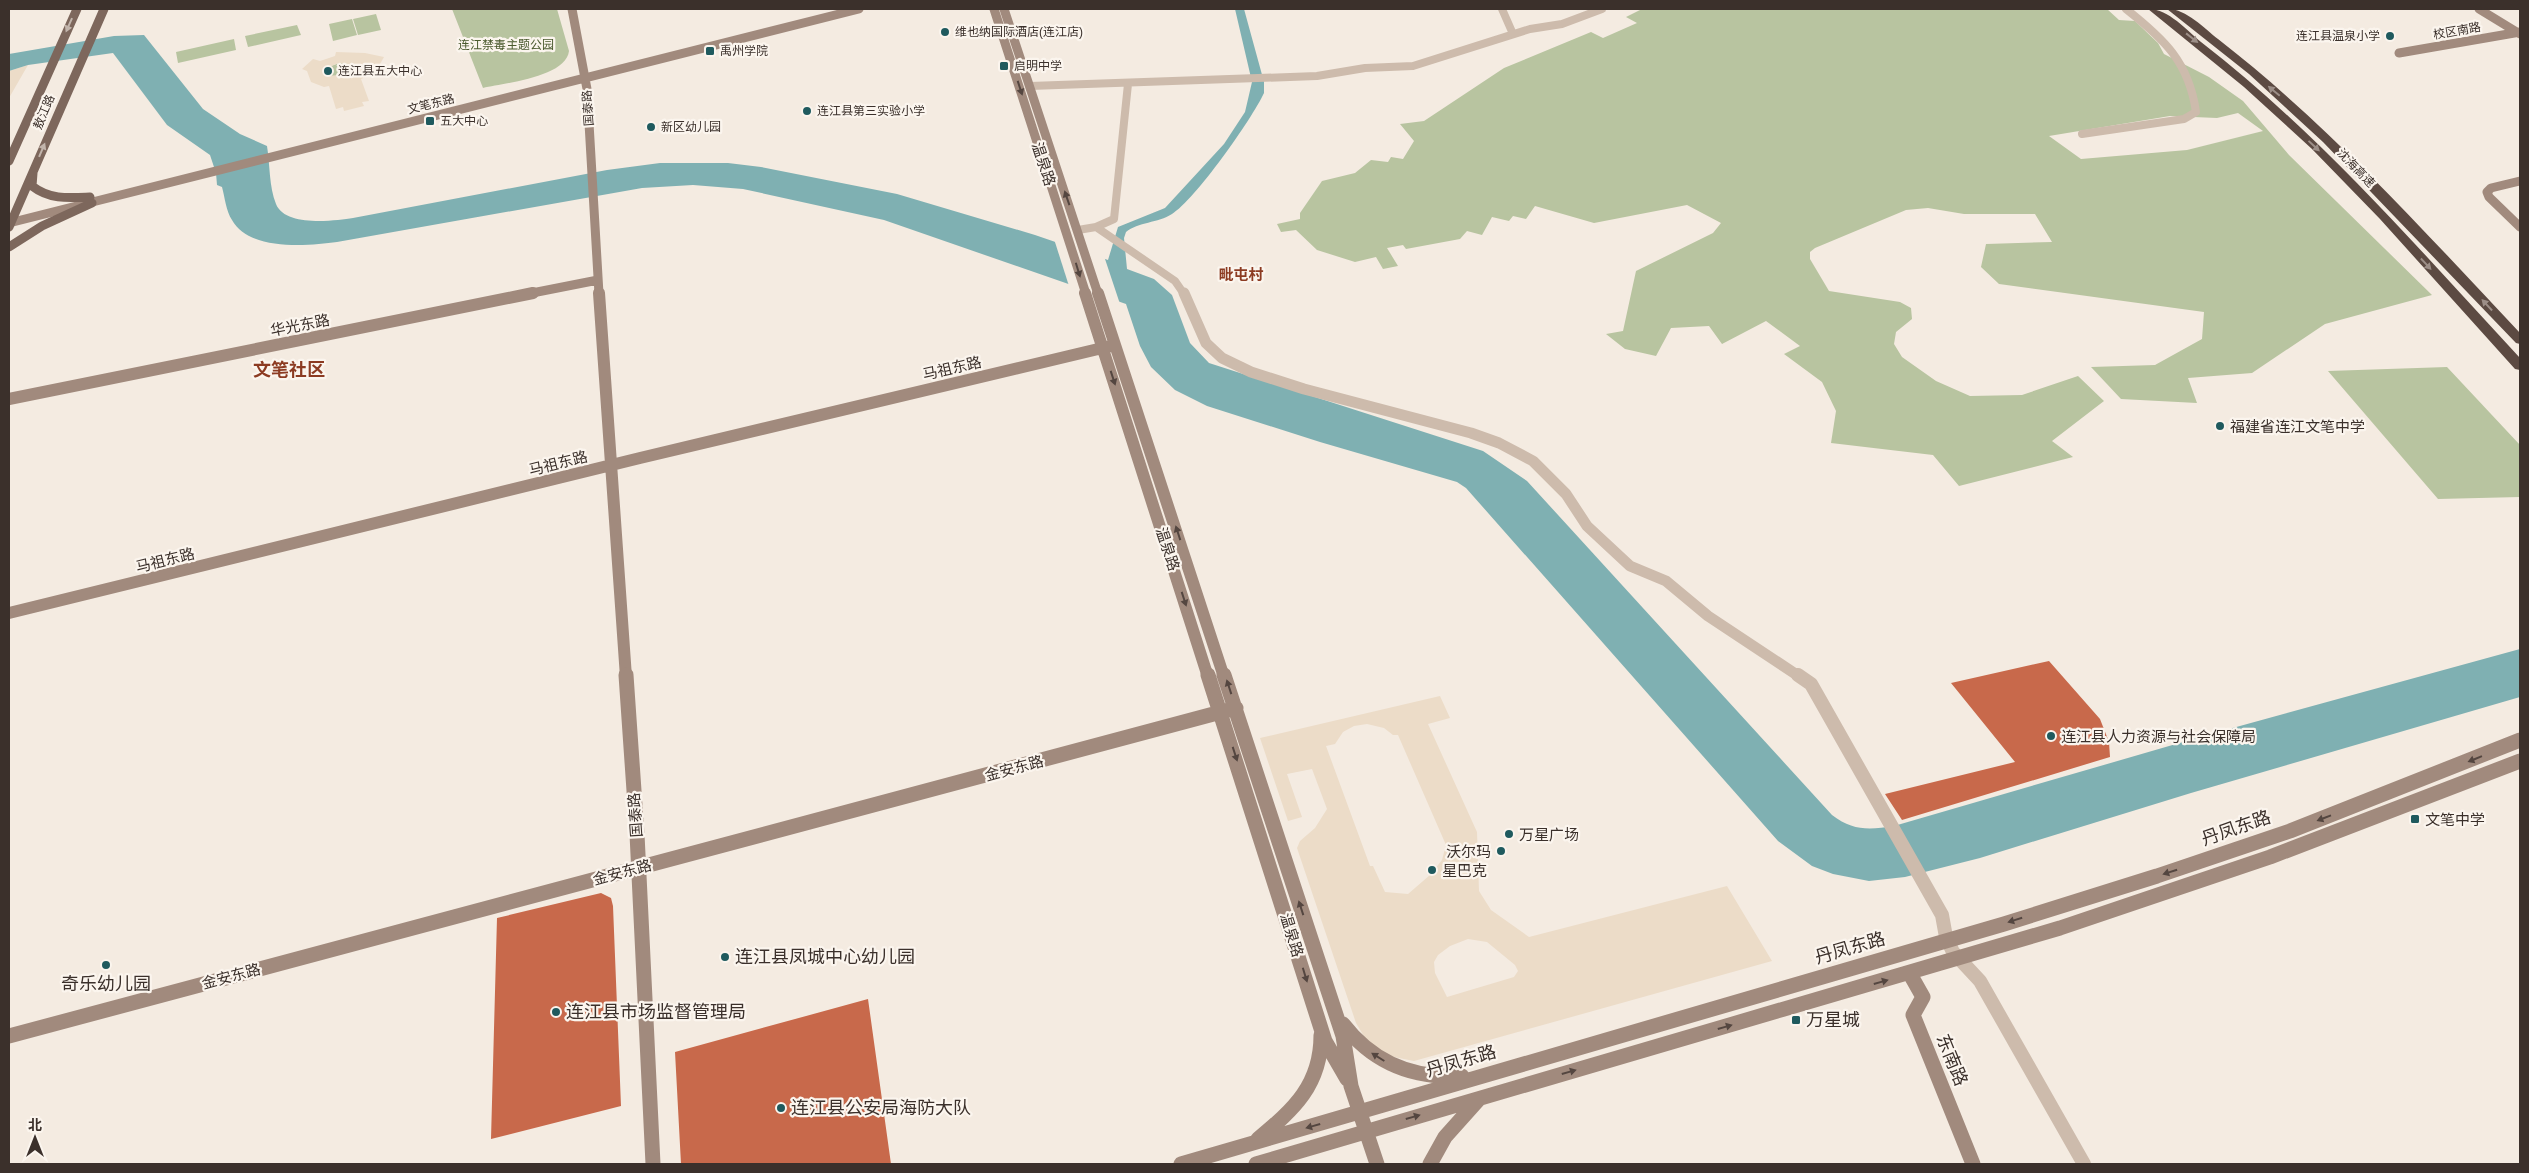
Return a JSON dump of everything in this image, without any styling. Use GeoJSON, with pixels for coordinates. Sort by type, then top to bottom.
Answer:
{"type":"FeatureCollection","features":[{"type":"Feature","properties":{"kind":"highway","name":"沈海高速"},"geometry":{"type":"LineString","coordinates":[[2153,9],[2196,41],[2263,98],[2336,167],[2520,366]]}},
{"type":"Feature","properties":{"kind":"highway","name":"沈海高速"},"geometry":{"type":"LineString","coordinates":[[2172,9],[2213,40],[2310,123],[2356,166],[2520,340]]}},
{"type":"Feature","properties":{"kind":"main road","name":"敖江路"},"geometry":{"type":"LineString","coordinates":[[9,161],[77,9]]}},
{"type":"Feature","properties":{"kind":"main road","name":"敖江路"},"geometry":{"type":"LineString","coordinates":[[10,221],[80,59],[104,9]]}},
{"type":"Feature","properties":{"kind":"main road","name":"国泰路"},"geometry":{"type":"LineString","coordinates":[[572,9],[585,75],[595,209],[598,280],[638,868],[653,1164]]}},
{"type":"Feature","properties":{"kind":"main road","name":"文笔东路"},"geometry":{"type":"LineString","coordinates":[[10,221],[839,9]]}},
{"type":"Feature","properties":{"kind":"main road","name":"文笔东路"},"geometry":{"type":"LineString","coordinates":[[585,75],[859,9]]}},
{"type":"Feature","properties":{"kind":"main road","name":"温泉路"},"geometry":{"type":"LineString","coordinates":[[994,9],[1070,242],[1094,299],[1221,712],[1325,1041],[1351,1086]]}},
{"type":"Feature","properties":{"kind":"main road","name":"温泉路"},"geometry":{"type":"LineString","coordinates":[[1004,9],[1083,244],[1094,299]]}},
{"type":"Feature","properties":{"kind":"main road"},"geometry":{"type":"LineString","coordinates":[[2479,9],[2519,33]]}},
{"type":"Feature","properties":{"kind":"main road","name":"校区南路"},"geometry":{"type":"LineString","coordinates":[[2398,53],[2519,33]]}},
{"type":"Feature","properties":{"kind":"main road"},"geometry":{"type":"LineString","coordinates":[[34,167],[32,186],[40,194],[91,200]]}},
{"type":"Feature","properties":{"kind":"main road"},"geometry":{"type":"LineString","coordinates":[[2520,181],[2491,188],[2487,192],[2488,197],[2520,227]]}},
{"type":"Feature","properties":{"kind":"main road"},"geometry":{"type":"LineString","coordinates":[[9,247],[42,226],[91,200]]}},
{"type":"Feature","properties":{"kind":"main road","name":"华光东路"},"geometry":{"type":"LineString","coordinates":[[9,399],[598,280]]}},
{"type":"Feature","properties":{"kind":"main road","name":"温泉路"},"geometry":{"type":"LineString","coordinates":[[1109,347],[1236,708],[1343,1036],[1351,1086],[1377,1164]]}},
{"type":"Feature","properties":{"kind":"main road","name":"马祖东路"},"geometry":{"type":"LineString","coordinates":[[9,614],[611,466],[1109,347]]}},
{"type":"Feature","properties":{"kind":"main road","name":"金安东路"},"geometry":{"type":"LineString","coordinates":[[9,1036],[1236,708]]}},
{"type":"Feature","properties":{"kind":"main road","name":"丹凤东路"},"geometry":{"type":"LineString","coordinates":[[1181,1164],[2157,876],[2282,834],[2520,740]]}},
{"type":"Feature","properties":{"kind":"main road"},"geometry":{"type":"LineString","coordinates":[[1256,1164],[1276,1162],[1366,1132],[1479,1098],[1910,974],[2126,907],[2336,833],[2520,760]]}},
{"type":"Feature","properties":{"kind":"main road","name":"东南路"},"geometry":{"type":"LineString","coordinates":[[1910,974],[1924,997],[1912,1015],[1973,1164]]}},
{"type":"Feature","properties":{"kind":"main road"},"geometry":{"type":"LineString","coordinates":[[1333,1004],[1354,1039],[1382,1060],[1400,1069],[1426,1077],[1448,1078],[1492,1073]]}},
{"type":"Feature","properties":{"kind":"main road"},"geometry":{"type":"LineString","coordinates":[[1254,1143],[1293,1109],[1312,1083],[1322,1048],[1315,1008]]}},
{"type":"Feature","properties":{"kind":"main road"},"geometry":{"type":"LineString","coordinates":[[1430,1164],[1437,1148],[1450,1130],[1479,1098]]}},
{"type":"Feature","properties":{"kind":"street"},"geometry":{"type":"LineString","coordinates":[[1502,9],[1513,34]]}},
{"type":"Feature","properties":{"kind":"street"},"geometry":{"type":"LineString","coordinates":[[1030,86],[1317,76],[1365,68],[1413,66],[1530,28],[1562,24],[1602,9]]}},
{"type":"Feature","properties":{"kind":"street"},"geometry":{"type":"LineString","coordinates":[[2082,134],[2184,119],[2196,112],[2195,90],[2175,52],[2159,35],[2126,9]]}},
{"type":"Feature","properties":{"kind":"street"},"geometry":{"type":"LineString","coordinates":[[1078,230],[1096,227],[1114,220],[1128,84]]}},
{"type":"Feature","properties":{"kind":"street"},"geometry":{"type":"LineString","coordinates":[[1096,227],[1131,253],[1175,281],[1182,290],[1206,344],[1222,358],[1251,372],[1304,389],[1471,433],[1500,443],[1533,461],[1566,494],[1587,526],[1630,566],[1666,581],[1708,616],[1811,684],[1919,878],[1942,915],[1945,940],[1957,959],[1980,980],[2084,1164]]}},
{"type":"Feature","properties":{"kind":"green space","name":"连江禁毒主题公园"},"geometry":{"type":"Polygon","coordinates":[[[452,9],[557,9],[569,51],[565,60],[546,73],[519,81],[483,88],[452,9]]]}},
{"type":"Feature","properties":{"kind":"green space"},"geometry":{"type":"Polygon","coordinates":[[[1642,9],[2107,9],[2119,20],[2135,21],[2158,43],[2164,54],[2209,77],[2243,101],[2289,155],[2432,295],[2325,324],[2252,373],[2188,378],[2197,403],[2121,399],[2091,367],[2155,365],[2202,339],[2204,312],[1999,284],[1981,267],[1986,244],[2052,242],[2035,214],[1964,214],[1928,208],[1906,210],[1815,248],[1810,252],[1810,259],[1829,291],[1900,302],[1911,308],[1912,319],[1896,332],[1894,344],[1902,357],[1936,381],[1970,396],[2022,395],[2078,376],[2104,401],[2052,441],[2073,457],[1959,486],[1933,455],[1831,443],[1836,411],[1822,382],[1784,354],[1800,346],[1766,321],[1722,344],[1709,326],[1671,328],[1656,356],[1625,349],[1606,334],[1623,331],[1636,271],[1713,233],[1721,223],[1687,205],[1594,223],[1535,206],[1526,219],[1513,216],[1509,221],[1492,217],[1482,235],[1467,231],[1460,239],[1406,249],[1403,245],[1387,248],[1398,266],[1383,269],[1376,257],[1355,262],[1317,250],[1296,230],[1281,232],[1277,224],[1300,219],[1300,213],[1322,181],[1355,173],[1371,160],[1388,162],[1391,157],[1403,159],[1414,141],[1400,124],[1424,121],[1504,68],[1591,32],[1603,38],[1637,23],[1626,17],[1642,9]],[[2238,113],[2217,118],[2170,116],[2049,136],[2081,159],[2187,150],[2263,131],[2238,113]]]}},
{"type":"Feature","properties":{"kind":"green space"},"geometry":{"type":"Polygon","coordinates":[[[376,14],[381,30],[358,35],[353,19],[376,14]]]}},
{"type":"Feature","properties":{"kind":"green space"},"geometry":{"type":"Polygon","coordinates":[[[352,19],[357,35],[333,41],[329,24],[352,19]]]}},
{"type":"Feature","properties":{"kind":"green space"},"geometry":{"type":"Polygon","coordinates":[[[297,25],[301,35],[248,47],[245,36],[297,25]]]}},
{"type":"Feature","properties":{"kind":"green space"},"geometry":{"type":"Polygon","coordinates":[[[234,39],[236,50],[178,63],[176,52],[234,39]]]}},
{"type":"Feature","properties":{"kind":"green space"},"geometry":{"type":"Polygon","coordinates":[[[339,63],[350,64],[352,69],[339,76],[331,76],[324,73],[326,68],[339,63]]]}},
{"type":"Feature","properties":{"kind":"green space"},"geometry":{"type":"Polygon","coordinates":[[[2447,367],[2520,445],[2520,497],[2438,499],[2328,371],[2447,367]]]}},
{"type":"Feature","properties":{"kind":"shaded area"},"geometry":{"type":"Polygon","coordinates":[[[336,52],[365,53],[384,57],[375,73],[361,79],[369,101],[362,102],[364,106],[344,111],[343,107],[336,109],[329,86],[324,87],[311,82],[307,71],[302,69],[313,59],[320,61],[335,56],[336,52]],[[339,63],[326,68],[325,73],[329,76],[338,75],[352,69],[350,64],[339,63]]]}},
{"type":"Feature","properties":{"kind":"shaded area"},"geometry":{"type":"Polygon","coordinates":[[[28,65],[9,98],[9,71],[28,65]]]}},
{"type":"Feature","properties":{"kind":"shaded area"},"geometry":{"type":"Polygon","coordinates":[[[1440,696],[1450,718],[1428,724],[1477,832],[1479,891],[1491,910],[1529,937],[1727,886],[1772,961],[1414,1061],[1394,1057],[1379,1050],[1365,1038],[1356,1023],[1297,848],[1300,841],[1315,828],[1327,809],[1312,769],[1287,774],[1302,817],[1288,821],[1260,738],[1440,696]],[[1367,724],[1354,726],[1343,732],[1335,744],[1326,746],[1370,866],[1373,866],[1385,892],[1408,894],[1430,875],[1442,860],[1446,845],[1398,735],[1393,735],[1384,728],[1367,724]],[[1468,939],[1450,946],[1438,955],[1434,962],[1435,973],[1447,997],[1514,977],[1518,971],[1515,965],[1487,942],[1468,939]]]}},
{"type":"Feature","properties":{"kind":"water"},"geometry":{"type":"Polygon","coordinates":[[[1235,9],[1244,9],[1264,82],[1264,93],[1248,121],[1222,158],[1182,206],[1166,217],[1136,226],[1126,232],[1124,238],[1127,269],[1154,279],[1172,295],[1190,343],[1209,363],[1483,451],[1527,481],[1832,815],[1847,824],[1862,828],[1894,826],[2200,737],[2520,649],[2520,697],[2191,793],[1980,858],[1905,877],[1869,881],[1833,874],[1812,866],[1778,841],[1466,488],[1457,482],[1320,442],[1207,406],[1175,390],[1151,367],[1140,346],[1126,304],[884,220],[743,189],[693,185],[642,188],[337,242],[295,245],[265,242],[251,237],[240,230],[232,220],[227,209],[222,187],[217,185],[216,173],[210,155],[167,125],[113,53],[28,65],[9,71],[9,54],[114,36],[144,35],[203,109],[240,134],[267,146],[271,183],[276,204],[281,211],[299,219],[323,221],[353,218],[607,170],[660,163],[728,163],[761,167],[897,194],[1035,235],[1108,260],[1118,227],[1165,208],[1224,144],[1245,112],[1252,82],[1235,9]]]}},
{"type":"Feature","properties":{"kind":"pier"},"geometry":{"type":"Polygon","coordinates":[[[1054,239],[1104,256],[1120,304],[1069,286],[1054,239]]]}},
{"type":"Feature","properties":{"kind":"building","name":"连江县人力资源与社会保障局"},"geometry":{"type":"Polygon","coordinates":[[[2049,661],[2100,719],[2109,742],[2110,757],[1902,820],[1885,794],[2015,762],[1951,683],[2049,661]]]}},
{"type":"Feature","properties":{"kind":"building","name":"连江县市场监督管理局"},"geometry":{"type":"Polygon","coordinates":[[[601,893],[611,898],[613,906],[621,1106],[491,1139],[497,918],[601,893]]]}},
{"type":"Feature","properties":{"kind":"building","name":"连江县公安局海防大队"},"geometry":{"type":"Polygon","coordinates":[[[868,999],[891,1164],[681,1164],[675,1052],[868,999]]]}},
{"type":"Feature","properties":{"kind":"place","name":"维也纳国际酒店(连江店)"},"geometry":{"type":"Point","coordinates":[945,32]}},
{"type":"Feature","properties":{"kind":"place","name":"连江县温泉小学"},"geometry":{"type":"Point","coordinates":[2390,36]}},
{"type":"Feature","properties":{"kind":"place","name":"禹州学院"},"geometry":{"type":"Point","coordinates":[710,51]}},
{"type":"Feature","properties":{"kind":"place","name":"启明中学"},"geometry":{"type":"Point","coordinates":[1004,66]}},
{"type":"Feature","properties":{"kind":"place","name":"连江县五大中心"},"geometry":{"type":"Point","coordinates":[328,71]}},
{"type":"Feature","properties":{"kind":"place","name":"连江县第三实验小学"},"geometry":{"type":"Point","coordinates":[807,111]}},
{"type":"Feature","properties":{"kind":"place","name":"五大中心"},"geometry":{"type":"Point","coordinates":[430,121]}},
{"type":"Feature","properties":{"kind":"place","name":"新区幼儿园"},"geometry":{"type":"Point","coordinates":[651,127]}},
{"type":"Feature","properties":{"kind":"place","name":"福建省连江文笔中学"},"geometry":{"type":"Point","coordinates":[2220,426]}},
{"type":"Feature","properties":{"kind":"place","name":"连江县人力资源与社会保障局"},"geometry":{"type":"Point","coordinates":[2051,736]}},
{"type":"Feature","properties":{"kind":"place","name":"文笔中学"},"geometry":{"type":"Point","coordinates":[2415,819]}},
{"type":"Feature","properties":{"kind":"place","name":"万星广场"},"geometry":{"type":"Point","coordinates":[1509,834]}},
{"type":"Feature","properties":{"kind":"place","name":"沃尔玛"},"geometry":{"type":"Point","coordinates":[1501,851]}},
{"type":"Feature","properties":{"kind":"place","name":"星巴克"},"geometry":{"type":"Point","coordinates":[1432,870]}},
{"type":"Feature","properties":{"kind":"place","name":"连江县凤城中心幼儿园"},"geometry":{"type":"Point","coordinates":[725,957]}},
{"type":"Feature","properties":{"kind":"place","name":"奇乐幼儿园"},"geometry":{"type":"Point","coordinates":[106,965]}},
{"type":"Feature","properties":{"kind":"place","name":"连江县市场监督管理局"},"geometry":{"type":"Point","coordinates":[556,1012]}},
{"type":"Feature","properties":{"kind":"place","name":"万星城"},"geometry":{"type":"Point","coordinates":[1796,1020]}},
{"type":"Feature","properties":{"kind":"place","name":"连江县公安局海防大队"},"geometry":{"type":"Point","coordinates":[781,1108]}},
{"type":"Feature","properties":{"kind":"district","name":"毗屯村"},"geometry":{"type":"Point","coordinates":[1241,274]}},
{"type":"Feature","properties":{"kind":"district","name":"文笔社区"},"geometry":{"type":"Point","coordinates":[289,370]}}]}
